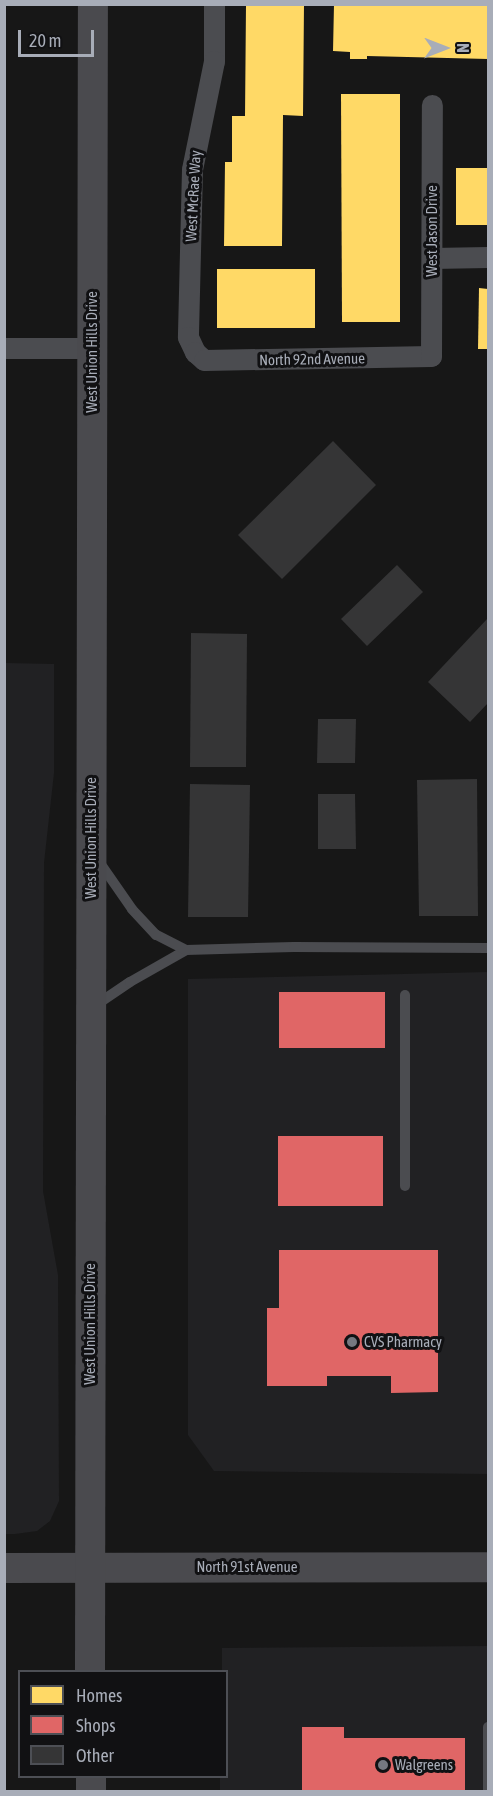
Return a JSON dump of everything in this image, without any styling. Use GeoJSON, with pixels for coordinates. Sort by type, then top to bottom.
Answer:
{"type":"FeatureCollection","features":[{"type":"Feature","properties":{"kind":"main road","name":"West Union Hills Drive"},"geometry":{"type":"LineString","coordinates":[[90,1670],[93,4]]}},
{"type":"Feature","properties":{"kind":"main road","name":"North 91st Avenue"},"geometry":{"type":"LineString","coordinates":[[4,1568],[489,1567]]}},
{"type":"Feature","properties":{"kind":"street","name":"West McRae Way"},"geometry":{"type":"LineString","coordinates":[[195,352],[188,337],[192,169],[214,61],[214,4]]}},
{"type":"Feature","properties":{"kind":"street","name":"West Jason Drive"},"geometry":{"type":"LineString","coordinates":[[431,356],[432,105]]}},
{"type":"Feature","properties":{"kind":"street"},"geometry":{"type":"LineString","coordinates":[[432,258],[489,257]]}},
{"type":"Feature","properties":{"kind":"street"},"geometry":{"type":"LineString","coordinates":[[4,348],[92,348]]}},
{"type":"Feature","properties":{"kind":"street","name":"North 92nd Avenue"},"geometry":{"type":"LineString","coordinates":[[195,352],[204,360],[220,361],[431,356]]}},
{"type":"Feature","properties":{"kind":"lane"},"geometry":{"type":"LineString","coordinates":[[91,851],[132,909],[156,935],[186,950]]}},
{"type":"Feature","properties":{"kind":"lane"},"geometry":{"type":"LineString","coordinates":[[91,1009],[130,981],[186,950],[294,947],[489,948]]}},
{"type":"Feature","properties":{"kind":"lane"},"geometry":{"type":"LineString","coordinates":[[405,994],[405,1186]]}},
{"type":"Feature","properties":{"kind":"lane"},"geometry":{"type":"LineString","coordinates":[[488,1791],[489,1727]]}},
{"type":"Feature","properties":{"kind":"shaded area"},"geometry":{"type":"Polygon","coordinates":[[[5,663],[54,664],[54,773],[44,863],[43,1191],[58,1275],[59,1501],[50,1521],[37,1531],[15,1534],[4,1534],[5,663]]]}},
{"type":"Feature","properties":{"kind":"shaded area"},"geometry":{"type":"Polygon","coordinates":[[[488,972],[488,1474],[214,1471],[188,1435],[188,979],[488,972]]]}},
{"type":"Feature","properties":{"kind":"shaded area"},"geometry":{"type":"Polygon","coordinates":[[[488,1646],[488,1791],[220,1792],[220,1778],[228,1778],[228,1670],[222,1670],[222,1648],[488,1646]]]}},
{"type":"Feature","properties":{"kind":"building: Homes"},"geometry":{"type":"Polygon","coordinates":[[[246,4],[304,4],[303,116],[283,115],[282,246],[224,246],[225,162],[232,162],[232,116],[245,116],[246,4]]]}},
{"type":"Feature","properties":{"kind":"building: Homes"},"geometry":{"type":"Polygon","coordinates":[[[334,4],[488,4],[488,59],[367,56],[367,59],[350,59],[350,52],[333,51],[334,4]]]}},
{"type":"Feature","properties":{"kind":"building: Homes"},"geometry":{"type":"Polygon","coordinates":[[[341,94],[400,94],[400,322],[342,322],[341,94]]]}},
{"type":"Feature","properties":{"kind":"building: Homes"},"geometry":{"type":"Polygon","coordinates":[[[456,168],[488,168],[488,225],[456,225],[456,168]]]}},
{"type":"Feature","properties":{"kind":"building: Homes"},"geometry":{"type":"Polygon","coordinates":[[[217,269],[315,269],[315,328],[217,328],[217,269]]]}},
{"type":"Feature","properties":{"kind":"building: Homes"},"geometry":{"type":"Polygon","coordinates":[[[479,288],[488,289],[488,349],[478,349],[479,288]]]}},
{"type":"Feature","properties":{"kind":"building: Shops"},"geometry":{"type":"Polygon","coordinates":[[[279,992],[385,992],[385,1048],[279,1048],[279,992]]]}},
{"type":"Feature","properties":{"kind":"building: Shops"},"geometry":{"type":"Polygon","coordinates":[[[278,1136],[383,1136],[383,1206],[278,1206],[278,1136]]]}},
{"type":"Feature","properties":{"kind":"building: Shops","name":"CVS Pharmacy"},"geometry":{"type":"Polygon","coordinates":[[[279,1250],[438,1250],[438,1392],[391,1393],[391,1376],[327,1376],[327,1386],[267,1386],[267,1308],[279,1308],[279,1250]]]}},
{"type":"Feature","properties":{"kind":"building: Shops","name":"Walgreens"},"geometry":{"type":"Polygon","coordinates":[[[302,1727],[344,1727],[344,1738],[465,1738],[465,1792],[302,1792],[302,1727]]]}},
{"type":"Feature","properties":{"kind":"building: Other"},"geometry":{"type":"Polygon","coordinates":[[[333,441],[376,485],[282,579],[238,535],[333,441]]]}},
{"type":"Feature","properties":{"kind":"building: Other"},"geometry":{"type":"Polygon","coordinates":[[[397,565],[423,592],[367,646],[341,619],[397,565]]]}},
{"type":"Feature","properties":{"kind":"building: Other"},"geometry":{"type":"Polygon","coordinates":[[[488,618],[488,703],[470,722],[428,682],[488,618]]]}},
{"type":"Feature","properties":{"kind":"building: Other"},"geometry":{"type":"Polygon","coordinates":[[[191,633],[247,634],[246,767],[190,767],[191,633]]]}},
{"type":"Feature","properties":{"kind":"building: Other"},"geometry":{"type":"Polygon","coordinates":[[[318,719],[356,719],[355,763],[317,763],[318,719]]]}},
{"type":"Feature","properties":{"kind":"building: Other"},"geometry":{"type":"Polygon","coordinates":[[[477,779],[478,916],[419,916],[417,780],[477,779]]]}},
{"type":"Feature","properties":{"kind":"building: Other"},"geometry":{"type":"Polygon","coordinates":[[[190,784],[250,785],[248,917],[188,917],[190,784]]]}},
{"type":"Feature","properties":{"kind":"building: Other"},"geometry":{"type":"Polygon","coordinates":[[[318,794],[355,794],[356,849],[318,849],[318,794]]]}},
{"type":"Feature","properties":{"kind":"place","name":"CVS Pharmacy"},"geometry":{"type":"Point","coordinates":[352,1342]}},
{"type":"Feature","properties":{"kind":"place","name":"Walgreens"},"geometry":{"type":"Point","coordinates":[383,1765]}}]}
